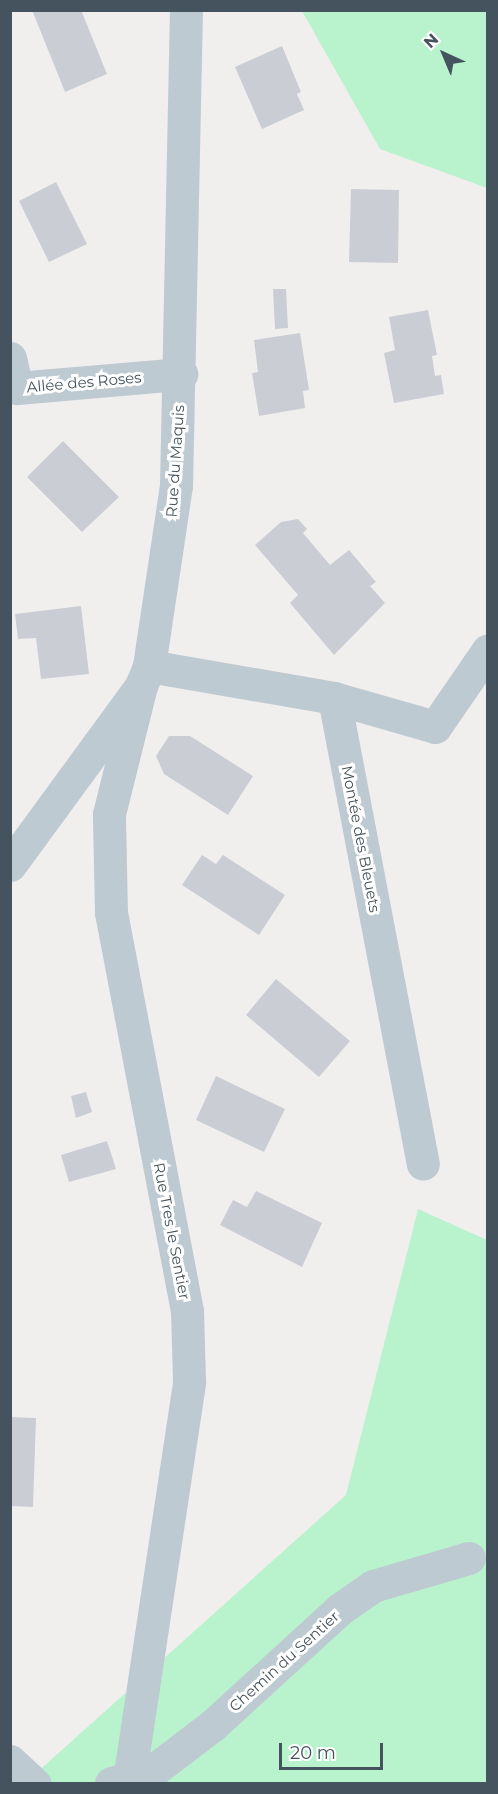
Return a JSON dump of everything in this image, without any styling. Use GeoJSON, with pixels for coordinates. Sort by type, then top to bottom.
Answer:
{"type":"FeatureCollection","features":[{"type":"Feature","properties":{"kind":"street","name":"Rue du Maquis"},"geometry":{"type":"LineString","coordinates":[[10,865],[145,676],[176,486],[181,374],[186,10]]}},
{"type":"Feature","properties":{"kind":"street","name":"Allée des Roses"},"geometry":{"type":"LineString","coordinates":[[13,378],[181,374]]}},
{"type":"Feature","properties":{"kind":"street"},"geometry":{"type":"LineString","coordinates":[[145,676],[334,698],[435,727],[488,650]]}},
{"type":"Feature","properties":{"kind":"street","name":"Rue Tres le Sentier"},"geometry":{"type":"LineString","coordinates":[[119,1781],[189,1381],[187,1311],[111,913],[109,814],[145,676]]}},
{"type":"Feature","properties":{"kind":"street","name":"Montée des Bleuets"},"geometry":{"type":"LineString","coordinates":[[334,698],[423,1164]]}},
{"type":"Feature","properties":{"kind":"street","name":"Chemin du Sentier"},"geometry":{"type":"LineString","coordinates":[[119,1781],[153,1770],[213,1725],[340,1609],[373,1586],[469,1558]]}},
{"type":"Feature","properties":{"kind":"street"},"geometry":{"type":"LineString","coordinates":[[10,1761],[35,1784]]}},
{"type":"Feature","properties":{"kind":"green space"},"geometry":{"type":"Polygon","coordinates":[[[302,11],[487,11],[487,188],[380,149],[302,11]]]}},
{"type":"Feature","properties":{"kind":"green space"},"geometry":{"type":"Polygon","coordinates":[[[418,1209],[487,1240],[487,1783],[24,1784],[346,1495],[418,1209]]]}},
{"type":"Feature","properties":{"kind":"building"},"geometry":{"type":"Polygon","coordinates":[[[32,10],[81,10],[107,74],[65,92],[32,10]]]}},
{"type":"Feature","properties":{"kind":"building"},"geometry":{"type":"Polygon","coordinates":[[[282,46],[301,92],[297,94],[304,110],[262,129],[235,67],[282,46]]]}},
{"type":"Feature","properties":{"kind":"building"},"geometry":{"type":"Polygon","coordinates":[[[56,182],[87,244],[49,262],[19,201],[56,182]]]}},
{"type":"Feature","properties":{"kind":"building"},"geometry":{"type":"Polygon","coordinates":[[[351,189],[399,190],[398,263],[349,262],[351,189]]]}},
{"type":"Feature","properties":{"kind":"building"},"geometry":{"type":"Polygon","coordinates":[[[273,289],[286,289],[288,328],[275,329],[273,289]]]}},
{"type":"Feature","properties":{"kind":"building"},"geometry":{"type":"Polygon","coordinates":[[[428,310],[437,355],[432,356],[435,376],[441,375],[444,394],[394,403],[384,353],[395,350],[389,317],[428,310]]]}},
{"type":"Feature","properties":{"kind":"building"},"geometry":{"type":"Polygon","coordinates":[[[300,333],[309,390],[303,391],[305,408],[259,416],[252,373],[258,372],[254,340],[300,333]]]}},
{"type":"Feature","properties":{"kind":"building"},"geometry":{"type":"Polygon","coordinates":[[[63,441],[119,497],[82,532],[27,477],[63,441]]]}},
{"type":"Feature","properties":{"kind":"building"},"geometry":{"type":"Polygon","coordinates":[[[298,519],[307,529],[303,533],[330,565],[349,550],[376,582],[370,586],[385,603],[334,655],[290,603],[298,595],[255,545],[281,522],[298,519]]]}},
{"type":"Feature","properties":{"kind":"building"},"geometry":{"type":"Polygon","coordinates":[[[81,606],[89,674],[41,679],[36,638],[18,639],[15,614],[81,606]]]}},
{"type":"Feature","properties":{"kind":"building"},"geometry":{"type":"Polygon","coordinates":[[[169,736],[190,736],[253,776],[228,815],[164,774],[156,756],[169,736]]]}},
{"type":"Feature","properties":{"kind":"building"},"geometry":{"type":"Polygon","coordinates":[[[202,855],[216,864],[223,855],[285,895],[259,935],[182,885],[202,855]]]}},
{"type":"Feature","properties":{"kind":"building"},"geometry":{"type":"Polygon","coordinates":[[[276,979],[350,1041],[319,1077],[246,1015],[276,979]]]}},
{"type":"Feature","properties":{"kind":"building"},"geometry":{"type":"Polygon","coordinates":[[[216,1076],[285,1109],[264,1152],[196,1120],[216,1076]]]}},
{"type":"Feature","properties":{"kind":"building"},"geometry":{"type":"Polygon","coordinates":[[[86,1092],[92,1112],[76,1118],[71,1096],[86,1092]]]}},
{"type":"Feature","properties":{"kind":"building"},"geometry":{"type":"Polygon","coordinates":[[[107,1141],[116,1169],[69,1182],[61,1155],[107,1141]]]}},
{"type":"Feature","properties":{"kind":"building"},"geometry":{"type":"Polygon","coordinates":[[[256,1191],[322,1223],[302,1267],[220,1225],[233,1200],[247,1207],[256,1191]]]}},
{"type":"Feature","properties":{"kind":"building"},"geometry":{"type":"Polygon","coordinates":[[[10,1417],[36,1418],[33,1507],[10,1506],[10,1417]]]}}]}
